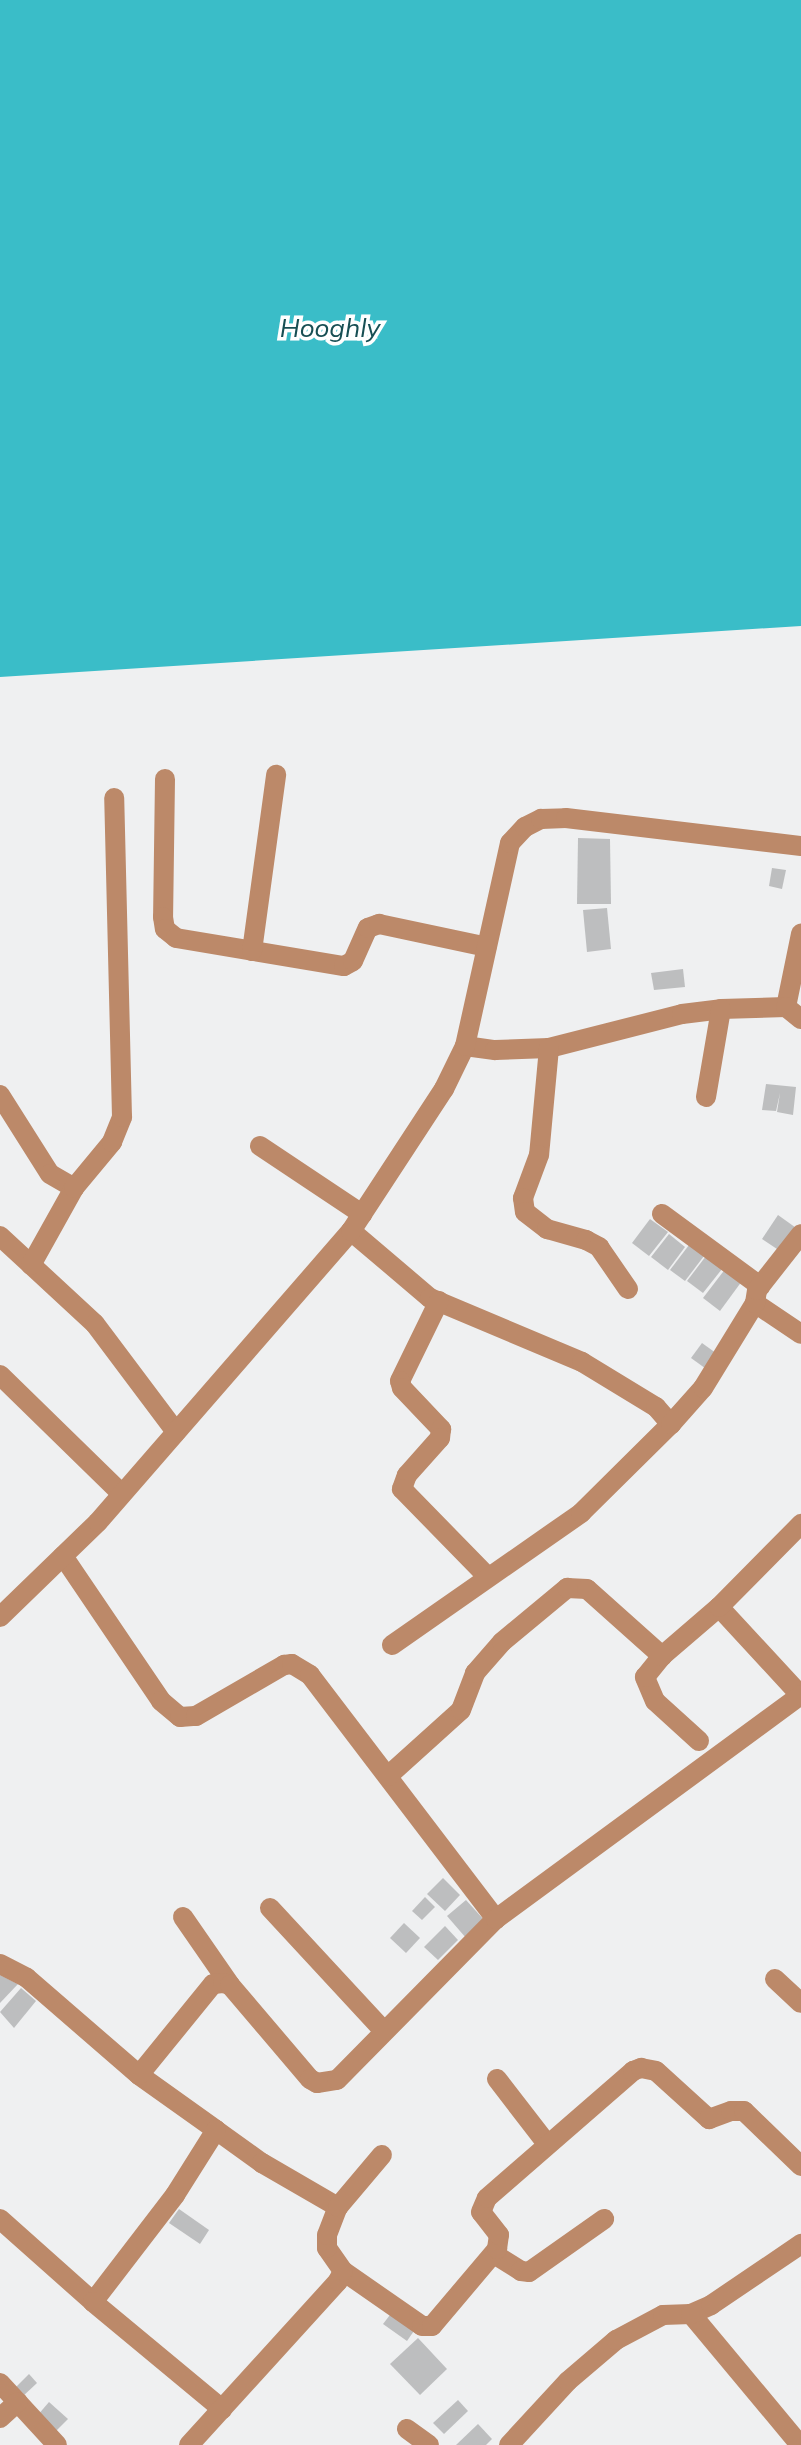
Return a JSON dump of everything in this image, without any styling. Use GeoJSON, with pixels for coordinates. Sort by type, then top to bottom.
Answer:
{"type":"FeatureCollection","features":[{"type":"Feature","properties":{"kind":"street"},"geometry":{"type":"LineString","coordinates":[[252,951],[276,775]]}},
{"type":"Feature","properties":{"kind":"street"},"geometry":{"type":"LineString","coordinates":[[165,779],[165,929],[176,938],[344,966],[357,954],[368,928],[379,924],[487,947]]}},
{"type":"Feature","properties":{"kind":"street"},"geometry":{"type":"LineString","coordinates":[[31,1265],[74,1188],[112,1142],[122,1117],[114,798]]}},
{"type":"Feature","properties":{"kind":"street"},"geometry":{"type":"LineString","coordinates":[[0,1617],[122,1494],[356,1222],[444,1089],[465,1046],[510,843],[525,827],[541,819],[566,818],[801,846]]}},
{"type":"Feature","properties":{"kind":"street"},"geometry":{"type":"LineString","coordinates":[[465,1046],[495,1050],[549,1048],[682,1014],[721,1009],[794,1013],[801,934]]}},
{"type":"Feature","properties":{"kind":"street"},"geometry":{"type":"LineString","coordinates":[[706,1097],[721,1009]]}},
{"type":"Feature","properties":{"kind":"street"},"geometry":{"type":"LineString","coordinates":[[549,1048],[539,1155],[523,1198],[525,1212],[547,1229],[599,1247],[628,1289]]}},
{"type":"Feature","properties":{"kind":"street"},"geometry":{"type":"LineString","coordinates":[[0,1095],[50,1174],[74,1188]]}},
{"type":"Feature","properties":{"kind":"street"},"geometry":{"type":"LineString","coordinates":[[260,1146],[356,1222],[430,1298],[582,1362],[656,1407],[671,1424]]}},
{"type":"Feature","properties":{"kind":"street"},"geometry":{"type":"LineString","coordinates":[[662,1214],[801,1334]]}},
{"type":"Feature","properties":{"kind":"street"},"geometry":{"type":"LineString","coordinates":[[392,1645],[581,1513],[671,1424],[703,1388],[758,1294],[801,1234]]}},
{"type":"Feature","properties":{"kind":"street"},"geometry":{"type":"LineString","coordinates":[[0,1236],[95,1324],[176,1432]]}},
{"type":"Feature","properties":{"kind":"street"},"geometry":{"type":"LineString","coordinates":[[439,1301],[400,1381],[441,1433],[407,1475],[402,1489],[487,1576]]}},
{"type":"Feature","properties":{"kind":"street"},"geometry":{"type":"LineString","coordinates":[[0,1375],[122,1494]]}},
{"type":"Feature","properties":{"kind":"street"},"geometry":{"type":"LineString","coordinates":[[699,1741],[648,1690],[645,1677],[662,1656],[719,1607],[800,1528]]}},
{"type":"Feature","properties":{"kind":"street"},"geometry":{"type":"LineString","coordinates":[[63,1556],[170,1711],[180,1717],[196,1716],[276,1668],[292,1664],[310,1675],[496,1919]]}},
{"type":"Feature","properties":{"kind":"street"},"geometry":{"type":"LineString","coordinates":[[388,1776],[461,1710],[475,1673],[502,1642],[567,1588],[587,1589],[662,1656]]}},
{"type":"Feature","properties":{"kind":"street"},"geometry":{"type":"LineString","coordinates":[[183,1917],[230,1985],[310,2079],[317,2083],[337,2080],[383,2030],[496,1919],[801,1696],[719,1607]]}},
{"type":"Feature","properties":{"kind":"street"},"geometry":{"type":"LineString","coordinates":[[270,1908],[383,2030]]}},
{"type":"Feature","properties":{"kind":"street"},"geometry":{"type":"LineString","coordinates":[[0,1964],[27,1978],[139,2075],[262,2163],[338,2207]]}},
{"type":"Feature","properties":{"kind":"street"},"geometry":{"type":"LineString","coordinates":[[775,1979],[801,2003]]}},
{"type":"Feature","properties":{"kind":"street"},"geometry":{"type":"LineString","coordinates":[[139,2075],[213,1984],[230,1985]]}},
{"type":"Feature","properties":{"kind":"street"},"geometry":{"type":"LineString","coordinates":[[382,2155],[338,2207],[326,2242],[343,2271],[426,2327],[432,2326],[494,2254],[499,2235],[484,2217],[482,2207],[547,2144],[633,2071],[648,2067],[709,2119],[737,2109],[744,2111],[801,2166]]}},
{"type":"Feature","properties":{"kind":"street"},"geometry":{"type":"LineString","coordinates":[[497,2079],[547,2144]]}},
{"type":"Feature","properties":{"kind":"street"},"geometry":{"type":"LineString","coordinates":[[93,2302],[175,2195],[216,2130]]}},
{"type":"Feature","properties":{"kind":"street"},"geometry":{"type":"LineString","coordinates":[[0,2219],[93,2302],[222,2409]]}},
{"type":"Feature","properties":{"kind":"street"},"geometry":{"type":"LineString","coordinates":[[494,2254],[521,2271],[529,2272],[604,2219]]}},
{"type":"Feature","properties":{"kind":"street"},"geometry":{"type":"LineString","coordinates":[[509,2445],[568,2381],[616,2340],[663,2315],[691,2314],[711,2305],[801,2244]]}},
{"type":"Feature","properties":{"kind":"street"},"geometry":{"type":"LineString","coordinates":[[189,2445],[338,2281],[343,2271]]}},
{"type":"Feature","properties":{"kind":"street"},"geometry":{"type":"LineString","coordinates":[[691,2314],[799,2438]]}},
{"type":"Feature","properties":{"kind":"street"},"geometry":{"type":"LineString","coordinates":[[0,2383],[57,2445]]}},
{"type":"Feature","properties":{"kind":"street"},"geometry":{"type":"LineString","coordinates":[[0,2418],[18,2402]]}},
{"type":"Feature","properties":{"kind":"street"},"geometry":{"type":"LineString","coordinates":[[407,2429],[429,2445]]}},
{"type":"Feature","properties":{"kind":"water","name":"Hooghly"},"geometry":{"type":"Polygon","coordinates":[[[0,0],[801,0],[801,626],[0,677],[0,0]]]}},
{"type":"Feature","properties":{"kind":"building"},"geometry":{"type":"Polygon","coordinates":[[[578,838],[610,839],[611,904],[577,904],[578,838]]]}},
{"type":"Feature","properties":{"kind":"building"},"geometry":{"type":"Polygon","coordinates":[[[772,868],[786,870],[782,889],[769,886],[772,868]]]}},
{"type":"Feature","properties":{"kind":"building"},"geometry":{"type":"Polygon","coordinates":[[[607,908],[611,949],[587,952],[583,910],[607,908]]]}},
{"type":"Feature","properties":{"kind":"building"},"geometry":{"type":"Polygon","coordinates":[[[683,969],[685,987],[654,990],[651,973],[683,969]]]}},
{"type":"Feature","properties":{"kind":"building"},"geometry":{"type":"Polygon","coordinates":[[[766,1084],[796,1087],[793,1115],[777,1112],[780,1093],[776,1111],[762,1110],[766,1084]]]}},
{"type":"Feature","properties":{"kind":"building"},"geometry":{"type":"Polygon","coordinates":[[[778,1215],[799,1230],[783,1253],[762,1239],[778,1215]]]}},
{"type":"Feature","properties":{"kind":"building"},"geometry":{"type":"Polygon","coordinates":[[[650,1219],[668,1232],[649,1256],[632,1243],[650,1219]]]}},
{"type":"Feature","properties":{"kind":"building"},"geometry":{"type":"Polygon","coordinates":[[[669,1234],[685,1247],[668,1270],[651,1257],[669,1234]]]}},
{"type":"Feature","properties":{"kind":"building"},"geometry":{"type":"Polygon","coordinates":[[[689,1245],[704,1256],[685,1281],[670,1270],[689,1245]]]}},
{"type":"Feature","properties":{"kind":"building"},"geometry":{"type":"Polygon","coordinates":[[[706,1256],[722,1269],[703,1293],[687,1281],[706,1256]]]}},
{"type":"Feature","properties":{"kind":"building"},"geometry":{"type":"Polygon","coordinates":[[[726,1268],[742,1281],[720,1311],[703,1298],[726,1268]]]}},
{"type":"Feature","properties":{"kind":"building"},"geometry":{"type":"Polygon","coordinates":[[[702,1343],[720,1356],[709,1371],[691,1358],[702,1343]]]}},
{"type":"Feature","properties":{"kind":"building"},"geometry":{"type":"Polygon","coordinates":[[[443,1878],[460,1895],[445,1911],[427,1894],[443,1878]]]}},
{"type":"Feature","properties":{"kind":"building"},"geometry":{"type":"Polygon","coordinates":[[[425,1897],[435,1907],[422,1920],[412,1911],[425,1897]]]}},
{"type":"Feature","properties":{"kind":"building"},"geometry":{"type":"Polygon","coordinates":[[[466,1900],[485,1921],[466,1938],[447,1916],[466,1900]]]}},
{"type":"Feature","properties":{"kind":"building"},"geometry":{"type":"Polygon","coordinates":[[[404,1923],[420,1938],[406,1953],[390,1938],[404,1923]]]}},
{"type":"Feature","properties":{"kind":"building"},"geometry":{"type":"Polygon","coordinates":[[[445,1926],[458,1940],[438,1960],[424,1947],[445,1926]]]}},
{"type":"Feature","properties":{"kind":"building"},"geometry":{"type":"Polygon","coordinates":[[[0,1975],[18,1984],[0,2003],[0,1975]]]}},
{"type":"Feature","properties":{"kind":"building"},"geometry":{"type":"Polygon","coordinates":[[[21,1988],[36,2001],[14,2028],[0,2012],[21,1988]]]}},
{"type":"Feature","properties":{"kind":"building"},"geometry":{"type":"Polygon","coordinates":[[[179,2209],[209,2230],[200,2244],[169,2223],[179,2209]]]}},
{"type":"Feature","properties":{"kind":"building"},"geometry":{"type":"Polygon","coordinates":[[[393,2311],[416,2328],[407,2341],[383,2324],[393,2311]]]}},
{"type":"Feature","properties":{"kind":"building"},"geometry":{"type":"Polygon","coordinates":[[[418,2338],[447,2369],[420,2395],[390,2364],[418,2338]]]}},
{"type":"Feature","properties":{"kind":"building"},"geometry":{"type":"Polygon","coordinates":[[[29,2374],[37,2383],[21,2398],[13,2390],[29,2374]]]}},
{"type":"Feature","properties":{"kind":"building"},"geometry":{"type":"Polygon","coordinates":[[[458,2400],[468,2411],[444,2434],[433,2423],[458,2400]]]}},
{"type":"Feature","properties":{"kind":"building"},"geometry":{"type":"Polygon","coordinates":[[[49,2402],[68,2419],[55,2432],[37,2416],[49,2402]]]}},
{"type":"Feature","properties":{"kind":"building"},"geometry":{"type":"Polygon","coordinates":[[[478,2424],[492,2439],[486,2445],[456,2445],[478,2424]]]}}]}
